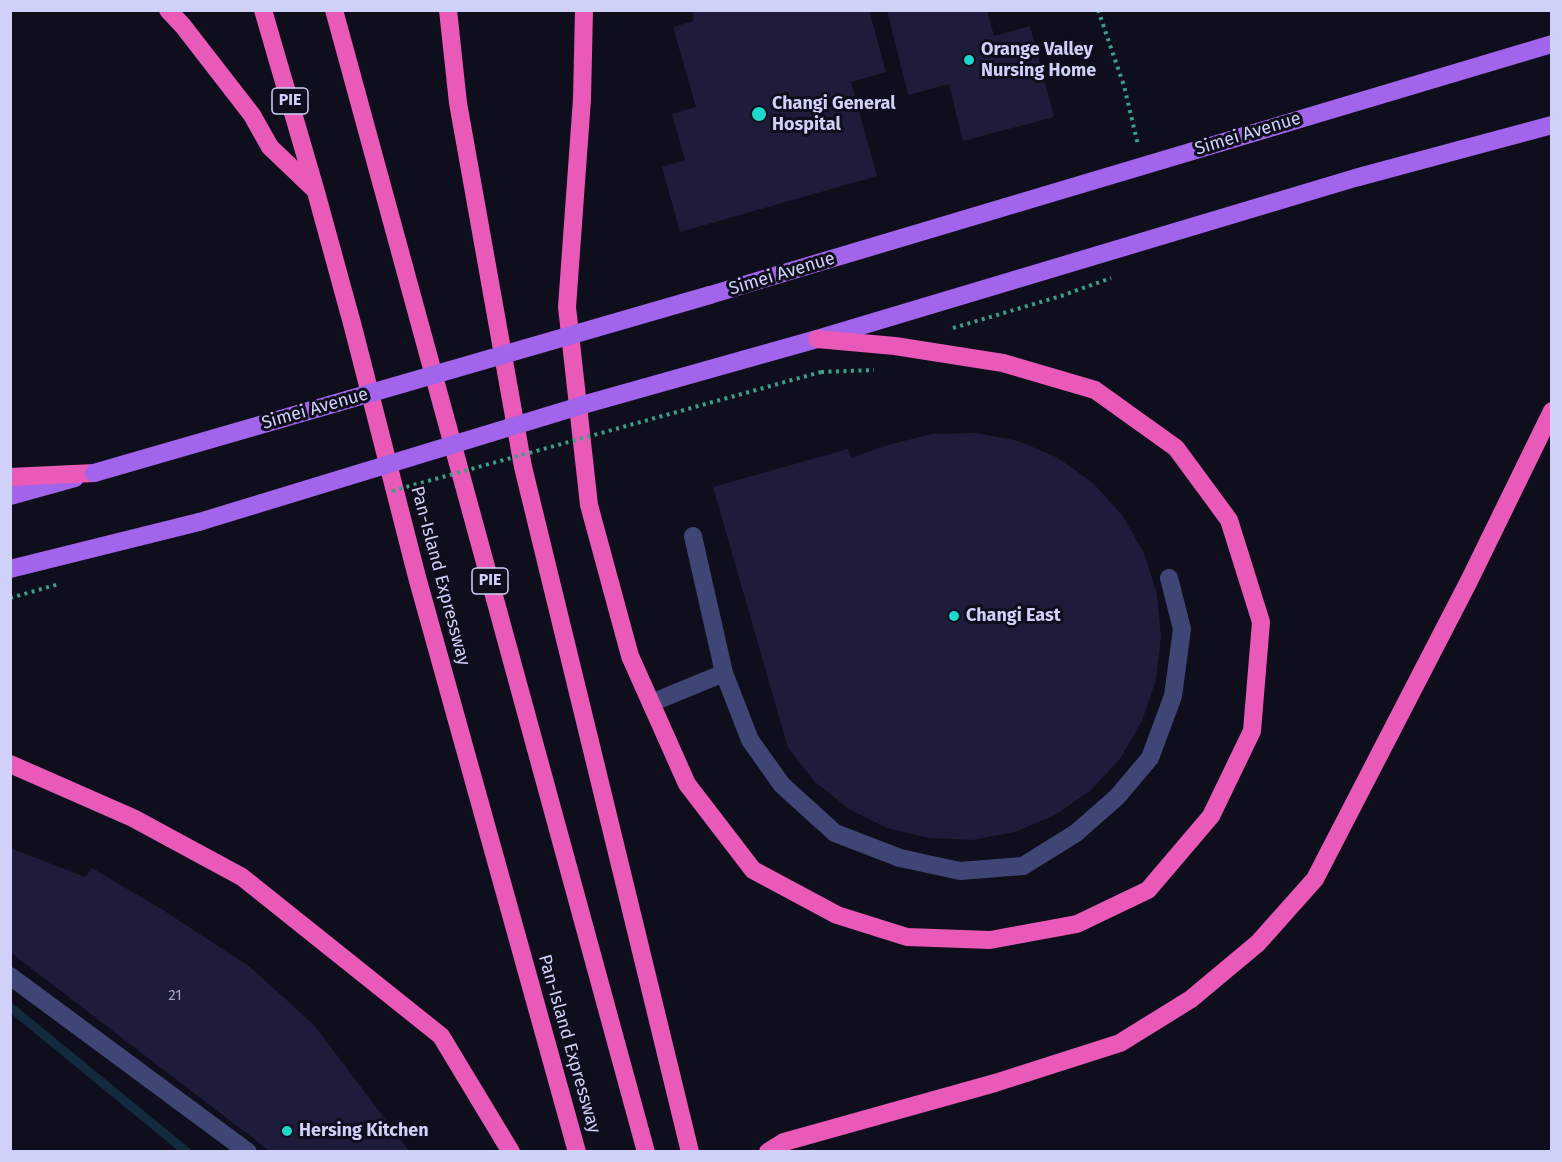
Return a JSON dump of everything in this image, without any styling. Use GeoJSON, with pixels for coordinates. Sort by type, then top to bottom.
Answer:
{"type":"FeatureCollection","features":[{"type":"Feature","properties":{"kind":"highway"},"geometry":{"type":"LineString","coordinates":[[168,10],[252,115],[270,147],[316,192]]}},
{"type":"Feature","properties":{"kind":"highway","name":"Pan-Island Expressway"},"geometry":{"type":"LineString","coordinates":[[263,10],[354,327],[417,578],[577,1152]]}},
{"type":"Feature","properties":{"kind":"highway","name":"PIE"},"geometry":{"type":"LineString","coordinates":[[334,10],[646,1152]]}},
{"type":"Feature","properties":{"kind":"highway"},"geometry":{"type":"LineString","coordinates":[[448,10],[458,103],[523,467],[690,1152]]}},
{"type":"Feature","properties":{"kind":"highway"},"geometry":{"type":"LineString","coordinates":[[584,10],[582,99],[567,307],[589,505],[630,656],[687,784],[753,870],[837,915],[907,937],[990,940],[1077,924],[1148,890],[1212,816],[1252,731],[1261,622],[1229,520],[1176,448],[1095,390],[1003,363],[896,346],[817,339]]}},
{"type":"Feature","properties":{"kind":"highway"},"geometry":{"type":"LineString","coordinates":[[768,1152],[784,1142],[995,1083],[1120,1043],[1191,999],[1258,943],[1315,879],[1469,581],[1551,411]]}},
{"type":"Feature","properties":{"kind":"highway"},"geometry":{"type":"LineString","coordinates":[[10,477],[94,472]]}},
{"type":"Feature","properties":{"kind":"highway"},"geometry":{"type":"LineString","coordinates":[[10,764],[133,818],[242,877],[441,1036],[511,1152]]}},
{"type":"Feature","properties":{"kind":"main road","name":"Simei Avenue"},"geometry":{"type":"LineString","coordinates":[[10,496],[710,296],[1551,44]]}},
{"type":"Feature","properties":{"kind":"main road"},"geometry":{"type":"LineString","coordinates":[[10,569],[199,522],[586,404],[817,339],[1355,178],[1551,125]]}},
{"type":"Feature","properties":{"kind":"lane"},"geometry":{"type":"LineString","coordinates":[[693,536],[724,673],[750,740],[782,785],[835,833],[900,858],[960,871],[1023,866],[1076,833],[1117,797],[1149,758],[1173,696],[1182,630],[1169,578]]}},
{"type":"Feature","properties":{"kind":"lane"},"geometry":{"type":"LineString","coordinates":[[651,703],[724,673]]}},
{"type":"Feature","properties":{"kind":"lane"},"geometry":{"type":"LineString","coordinates":[[10,976],[248,1152]]}},
{"type":"Feature","properties":{"kind":"path"},"geometry":{"type":"LineString","coordinates":[[1098,10],[1124,86],[1139,148]]}},
{"type":"Feature","properties":{"kind":"path"},"geometry":{"type":"LineString","coordinates":[[382,493],[821,372],[877,370]]}},
{"type":"Feature","properties":{"kind":"building"},"geometry":{"type":"Polygon","coordinates":[[[692,10],[869,10],[886,72],[851,82],[877,176],[680,232],[662,167],[685,160],[672,114],[696,107],[673,27],[694,21],[692,10]]]}},
{"type":"Feature","properties":{"kind":"building","name":"Orange Valley Nursing Home"},"geometry":{"type":"Polygon","coordinates":[[[987,10],[994,36],[1030,26],[1054,117],[963,141],[949,84],[908,95],[887,11],[987,10]]]}},
{"type":"Feature","properties":{"kind":"building","name":"Changi East"},"geometry":{"type":"Polygon","coordinates":[[[976,433],[1019,441],[1058,458],[1093,483],[1122,515],[1144,553],[1157,594],[1161,637],[1156,680],[1142,721],[1120,759],[1090,791],[1055,815],[1015,832],[973,840],[929,838],[887,828],[849,809],[815,782],[788,748],[713,487],[848,449],[851,458],[891,444],[933,434],[976,433]]]}},
{"type":"Feature","properties":{"kind":"building"},"geometry":{"type":"Polygon","coordinates":[[[10,848],[85,877],[92,868],[163,910],[250,967],[314,1025],[410,1152],[271,1152],[10,952],[10,848]]]}},
{"type":"Feature","properties":{"kind":"waterway"},"geometry":{"type":"LineString","coordinates":[[10,1007],[187,1152]]}},
{"type":"Feature","properties":{"kind":"place","name":"Orange Valley Nursing Home"},"geometry":{"type":"Point","coordinates":[969,60]}},
{"type":"Feature","properties":{"kind":"place","name":"Changi General Hospital"},"geometry":{"type":"Point","coordinates":[759,114]}},
{"type":"Feature","properties":{"kind":"place","name":"Changi East"},"geometry":{"type":"Point","coordinates":[954,616]}},
{"type":"Feature","properties":{"kind":"place","name":"Hersing Kitchen"},"geometry":{"type":"Point","coordinates":[287,1131]}}]}
